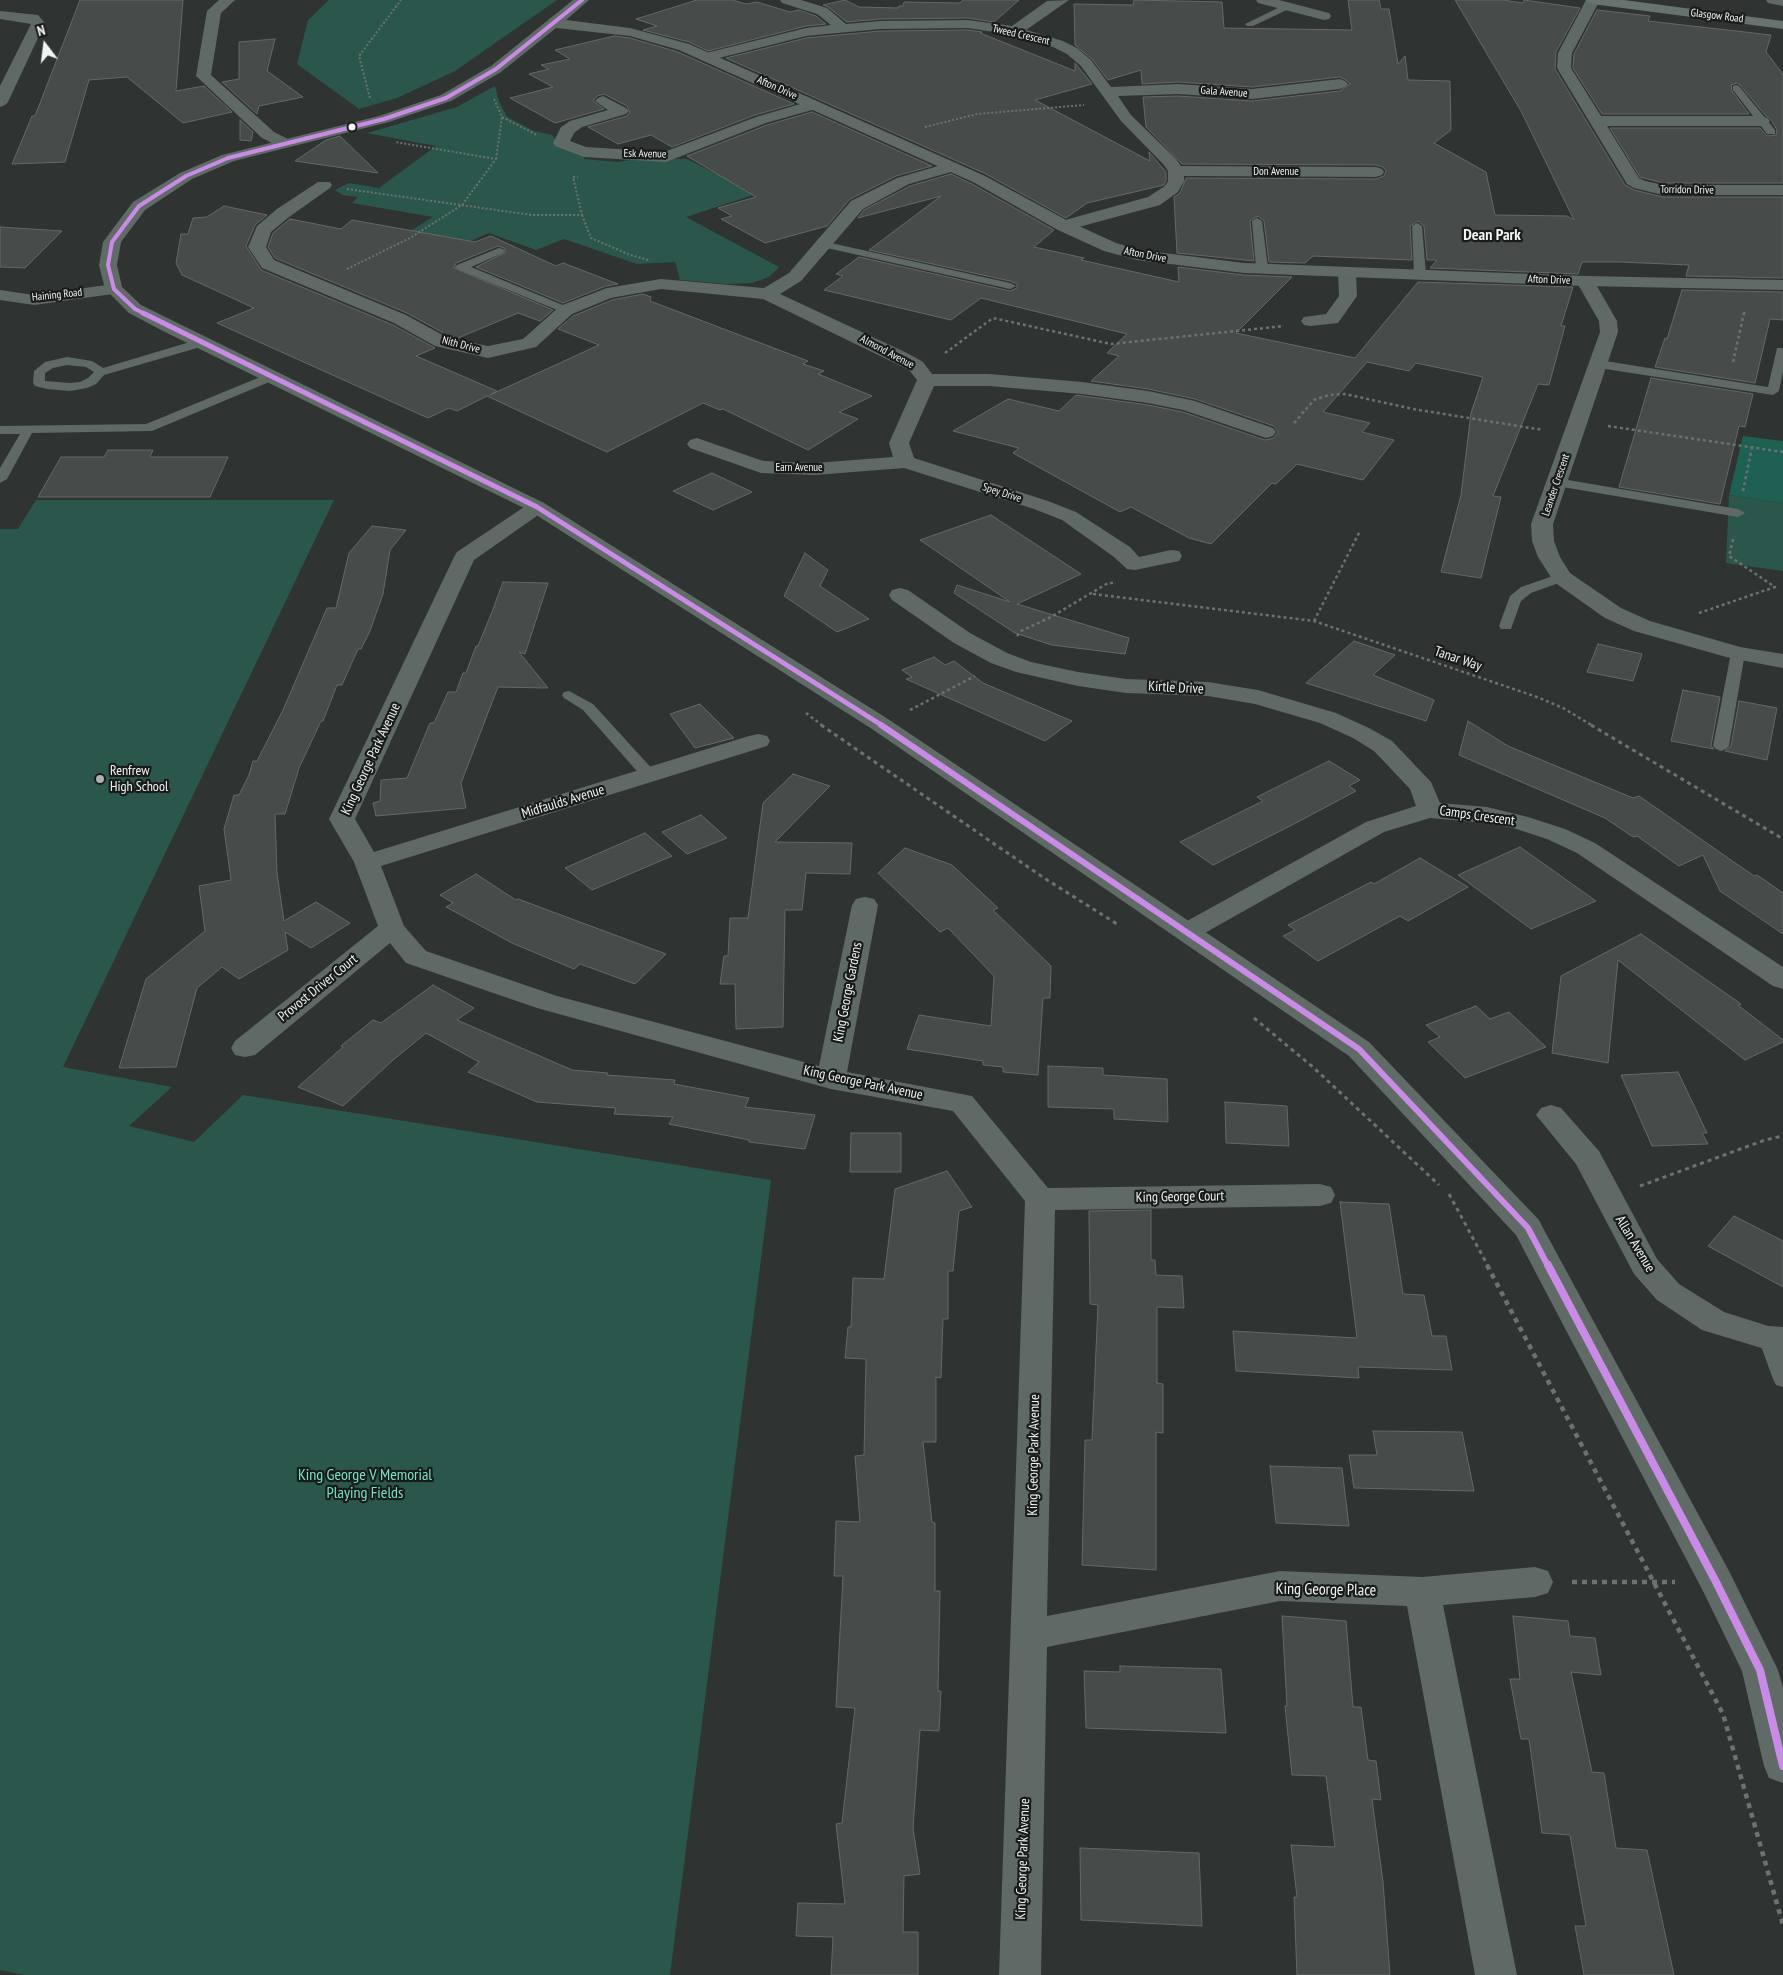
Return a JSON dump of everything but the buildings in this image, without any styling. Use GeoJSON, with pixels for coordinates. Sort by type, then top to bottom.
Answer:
{"type":"FeatureCollection","features":[{"type":"Feature","properties":{"kind":"main road","name":"Glasgow Road"},"geometry":{"type":"LineString","coordinates":[[1592,0],[1783,25]]}},
{"type":"Feature","properties":{"kind":"main road","name":"Glasgow Road"},"geometry":{"type":"LineString","coordinates":[[1658,0],[1783,16]]}},
{"type":"Feature","properties":{"kind":"street"},"geometry":{"type":"LineString","coordinates":[[228,0],[214,11],[203,76],[267,134],[284,143]]}},
{"type":"Feature","properties":{"kind":"street"},"geometry":{"type":"LineString","coordinates":[[582,0],[496,70],[446,98],[384,119],[228,158],[186,176],[139,206],[112,242],[108,265],[114,288],[135,309],[537,507],[880,724],[1359,1049],[1528,1228],[1716,1582],[1771,1669],[1783,1766]]}},
{"type":"Feature","properties":{"kind":"street"},"geometry":{"type":"LineString","coordinates":[[787,0],[822,11],[841,27]]}},
{"type":"Feature","properties":{"kind":"street"},"geometry":{"type":"LineString","coordinates":[[1015,31],[1052,4],[1062,0]]}},
{"type":"Feature","properties":{"kind":"street"},"geometry":{"type":"LineString","coordinates":[[1263,0],[1324,16]]}},
{"type":"Feature","properties":{"kind":"street","name":"Torridon Drive"},"geometry":{"type":"LineString","coordinates":[[1592,0],[1565,53],[1564,68],[1633,181],[1640,185],[1663,190],[1783,190]]}},
{"type":"Feature","properties":{"kind":"street"},"geometry":{"type":"LineString","coordinates":[[1773,0],[1783,2]]}},
{"type":"Feature","properties":{"kind":"street"},"geometry":{"type":"LineString","coordinates":[[0,14],[34,18],[38,23],[0,102]]}},
{"type":"Feature","properties":{"kind":"street","name":"Afton Drive"},"geometry":{"type":"LineString","coordinates":[[554,23],[644,35],[707,57],[952,167],[1004,192],[1064,226],[1110,247],[1158,259],[1262,268],[1347,272],[1783,286]]}},
{"type":"Feature","properties":{"kind":"street","name":"Tweed Crescent"},"geometry":{"type":"LineString","coordinates":[[707,57],[794,34],[841,27],[952,24],[1015,31],[1038,37],[1072,51],[1086,63],[1126,118],[1170,162],[1176,171]]}},
{"type":"Feature","properties":{"kind":"street","name":"Gala Avenue"},"geometry":{"type":"LineString","coordinates":[[1111,98],[1178,89],[1252,94],[1340,84]]}},
{"type":"Feature","properties":{"kind":"street"},"geometry":{"type":"LineString","coordinates":[[567,130],[576,124],[621,111],[603,101]]}},
{"type":"Feature","properties":{"kind":"street","name":"Esk Avenue"},"geometry":{"type":"LineString","coordinates":[[567,130],[562,143],[584,152],[666,157],[761,120],[814,105]]}},
{"type":"Feature","properties":{"kind":"street"},"geometry":{"type":"LineString","coordinates":[[1596,121],[1766,127]]}},
{"type":"Feature","properties":{"kind":"street"},"geometry":{"type":"LineString","coordinates":[[767,294],[795,277],[857,205],[903,181],[952,167]]}},
{"type":"Feature","properties":{"kind":"street"},"geometry":{"type":"LineString","coordinates":[[1064,226],[1118,213],[1154,201],[1172,189],[1176,181],[1176,171]]}},
{"type":"Feature","properties":{"kind":"street","name":"Don Avenue"},"geometry":{"type":"LineString","coordinates":[[1176,171],[1376,172]]}},
{"type":"Feature","properties":{"kind":"street","name":"Nith Drive"},"geometry":{"type":"LineString","coordinates":[[324,186],[283,213],[263,230],[257,248],[268,264],[400,319],[442,342],[488,352],[529,343],[566,310],[607,293],[662,284],[767,294]]}},
{"type":"Feature","properties":{"kind":"street"},"geometry":{"type":"LineString","coordinates":[[1332,319],[1348,296],[1347,272]]}},
{"type":"Feature","properties":{"kind":"street","name":"Leander Crescent"},"geometry":{"type":"LineString","coordinates":[[1585,281],[1608,321],[1609,332],[1542,524],[1543,540],[1549,557],[1562,577],[1614,613],[1642,626],[1738,653],[1783,661]]}},
{"type":"Feature","properties":{"kind":"street","name":"Haining Road"},"geometry":{"type":"LineString","coordinates":[[0,295],[34,300],[114,288]]}},
{"type":"Feature","properties":{"kind":"street","name":"Almond Avenue"},"geometry":{"type":"LineString","coordinates":[[767,294],[900,357],[922,373],[1082,388],[1148,397],[1188,405],[1266,432]]}},
{"type":"Feature","properties":{"kind":"street"},"geometry":{"type":"LineString","coordinates":[[1310,321],[1332,319],[1349,330]]}},
{"type":"Feature","properties":{"kind":"street"},"geometry":{"type":"LineString","coordinates":[[905,462],[899,443],[922,373]]}},
{"type":"Feature","properties":{"kind":"street","name":"Earn Avenue"},"geometry":{"type":"LineString","coordinates":[[697,444],[761,468],[815,469],[905,462]]}},
{"type":"Feature","properties":{"kind":"street","name":"Spey Drive"},"geometry":{"type":"LineString","coordinates":[[905,462],[1041,505],[1069,516],[1122,552],[1135,564],[1171,556]]}},
{"type":"Feature","properties":{"kind":"street","name":"King George Park Avenue"},"geometry":{"type":"LineString","coordinates":[[537,507],[465,557],[342,819],[367,862],[392,928],[416,957],[547,1002],[831,1078],[962,1103],[1040,1199],[1020,1975]]}},
{"type":"Feature","properties":{"kind":"street","name":"Kirtle Drive"},"geometry":{"type":"LineString","coordinates":[[900,595],[962,638],[999,658],[1024,667],[1078,679],[1126,686],[1208,689],[1258,697],[1328,718],[1361,733],[1383,746],[1422,787],[1430,810]]}},
{"type":"Feature","properties":{"kind":"street","name":"Midfaulds Avenue"},"geometry":{"type":"LineString","coordinates":[[367,862],[758,741]]}},
{"type":"Feature","properties":{"kind":"street","name":"Camps Crescent"},"geometry":{"type":"LineString","coordinates":[[1187,932],[1375,827],[1402,817],[1430,810],[1488,815],[1519,822],[1556,834],[1586,848],[1783,980]]}},
{"type":"Feature","properties":{"kind":"street","name":"King George Gardens"},"geometry":{"type":"LineString","coordinates":[[831,1078],[865,905]]}},
{"type":"Feature","properties":{"kind":"street","name":"Provost Driver Court"},"geometry":{"type":"LineString","coordinates":[[245,1048],[392,928]]}},
{"type":"Feature","properties":{"kind":"street","name":"Allan Avenue"},"geometry":{"type":"LineString","coordinates":[[1551,1115],[1588,1158],[1646,1266],[1668,1292],[1713,1322],[1775,1338]]}},
{"type":"Feature","properties":{"kind":"street","name":"King George Court"},"geometry":{"type":"LineString","coordinates":[[1040,1199],[1320,1195]]}},
{"type":"Feature","properties":{"kind":"street","name":"King George Place"},"geometry":{"type":"LineString","coordinates":[[1030,1635],[1280,1586],[1422,1592],[1535,1582]]}},
{"type":"Feature","properties":{"kind":"street"},"geometry":{"type":"LineString","coordinates":[[1422,1592],[1496,1975]]}},
{"type":"Feature","properties":{"kind":"lane"},"geometry":{"type":"LineString","coordinates":[[1250,24],[1288,6]]}},
{"type":"Feature","properties":{"kind":"lane"},"geometry":{"type":"LineString","coordinates":[[1736,88],[1766,127]]}},
{"type":"Feature","properties":{"kind":"lane"},"geometry":{"type":"LineString","coordinates":[[1257,221],[1262,268]]}},
{"type":"Feature","properties":{"kind":"lane"},"geometry":{"type":"LineString","coordinates":[[1417,226],[1420,274]]}},
{"type":"Feature","properties":{"kind":"lane"},"geometry":{"type":"LineString","coordinates":[[822,244],[1010,286]]}},
{"type":"Feature","properties":{"kind":"lane"},"geometry":{"type":"LineString","coordinates":[[499,251],[461,267],[566,310]]}},
{"type":"Feature","properties":{"kind":"lane"},"geometry":{"type":"LineString","coordinates":[[100,372],[160,356],[200,342]]}},
{"type":"Feature","properties":{"kind":"lane"},"geometry":{"type":"LineString","coordinates":[[1599,364],[1774,391],[1781,351]]}},
{"type":"Feature","properties":{"kind":"lane"},"geometry":{"type":"LineString","coordinates":[[0,430],[148,428],[270,377]]}},
{"type":"Feature","properties":{"kind":"lane"},"geometry":{"type":"LineString","coordinates":[[0,479],[28,430]]}},
{"type":"Feature","properties":{"kind":"lane"},"geometry":{"type":"LineString","coordinates":[[1556,482],[1738,513]]}},
{"type":"Feature","properties":{"kind":"lane"},"geometry":{"type":"LineString","coordinates":[[1506,626],[1515,599],[1526,590],[1562,577]]}},
{"type":"Feature","properties":{"kind":"lane"},"geometry":{"type":"LineString","coordinates":[[1721,746],[1738,653]]}},
{"type":"Feature","properties":{"kind":"lane"},"geometry":{"type":"LineString","coordinates":[[569,695],[588,707],[649,775]]}},
{"type":"Feature","properties":{"kind":"lane"},"geometry":{"type":"LineString","coordinates":[[1775,1338],[1783,1379]]}},
{"type":"Feature","properties":{"kind":"path"},"geometry":{"type":"LineString","coordinates":[[370,100],[359,56],[401,0]]}},
{"type":"Feature","properties":{"kind":"path"},"geometry":{"type":"LineString","coordinates":[[316,283],[410,238],[462,205],[496,159],[502,117],[493,97],[506,76],[496,70]]}},
{"type":"Feature","properties":{"kind":"path"},"geometry":{"type":"LineString","coordinates":[[886,137],[977,114],[1111,98]]}},
{"type":"Feature","properties":{"kind":"path"},"geometry":{"type":"LineString","coordinates":[[502,117],[541,137],[567,130]]}},
{"type":"Feature","properties":{"kind":"path"},"geometry":{"type":"LineString","coordinates":[[336,130],[496,159]]}},
{"type":"Feature","properties":{"kind":"path"},"geometry":{"type":"LineString","coordinates":[[582,177],[573,178],[582,215],[591,238],[628,254],[662,263],[662,284]]}},
{"type":"Feature","properties":{"kind":"path"},"geometry":{"type":"LineString","coordinates":[[324,186],[532,216],[582,215]]}},
{"type":"Feature","properties":{"kind":"path"},"geometry":{"type":"LineString","coordinates":[[1716,382],[1719,370],[1731,370],[1751,285]]}},
{"type":"Feature","properties":{"kind":"path"},"geometry":{"type":"LineString","coordinates":[[922,373],[932,363],[993,318],[1112,344],[1276,327],[1310,321]]}},
{"type":"Feature","properties":{"kind":"path"},"geometry":{"type":"LineString","coordinates":[[1266,432],[1290,427],[1314,400],[1329,395],[1344,394],[1413,409],[1783,452]]}},
{"type":"Feature","properties":{"kind":"path"},"geometry":{"type":"LineString","coordinates":[[1661,632],[1674,622],[1775,587],[1729,556],[1752,447]]}},
{"type":"Feature","properties":{"kind":"path"},"geometry":{"type":"LineString","coordinates":[[1314,621],[1360,531]]}},
{"type":"Feature","properties":{"kind":"path","name":"Tanar Way"},"geometry":{"type":"LineString","coordinates":[[1093,594],[1314,621],[1537,697],[1563,708],[1783,839]]}},
{"type":"Feature","properties":{"kind":"path"},"geometry":{"type":"LineString","coordinates":[[800,709],[839,738],[1044,878],[1124,929]]}},
{"type":"Feature","properties":{"kind":"path"},"geometry":{"type":"LineString","coordinates":[[1250,1014],[1314,1068],[1441,1187]]}},
{"type":"Feature","properties":{"kind":"path"},"geometry":{"type":"LineString","coordinates":[[1608,1198],[1765,1140],[1783,1136]]}},
{"type":"Feature","properties":{"kind":"path"},"geometry":{"type":"LineString","coordinates":[[1448,1194],[1656,1582],[1723,1714],[1783,1925]]}},
{"type":"Feature","properties":{"kind":"path"},"geometry":{"type":"LineString","coordinates":[[1535,1582],[1716,1582]]}},
{"type":"Feature","properties":{"kind":"green space"},"geometry":{"type":"Polygon","coordinates":[[[329,0],[557,0],[455,71],[397,98],[359,109],[297,64],[308,20],[329,0]]]}},
{"type":"Feature","properties":{"kind":"green space"},"geometry":{"type":"Polygon","coordinates":[[[495,86],[499,101],[507,117],[534,131],[552,135],[559,144],[585,154],[584,159],[618,162],[636,159],[687,159],[756,194],[686,217],[779,267],[769,277],[752,283],[727,284],[680,280],[675,262],[637,264],[564,239],[536,250],[489,233],[429,259],[389,244],[433,217],[352,203],[358,197],[343,195],[335,190],[349,183],[379,188],[436,146],[367,133],[457,107],[495,86]]]}},
{"type":"Feature","properties":{"kind":"green space"},"geometry":{"type":"Polygon","coordinates":[[[1743,436],[1783,441],[1783,503],[1729,495],[1743,436]]]}},
{"type":"Feature","properties":{"kind":"green space"},"geometry":{"type":"Polygon","coordinates":[[[1729,495],[1783,503],[1783,571],[1726,563],[1729,495]]]}},
{"type":"Feature","properties":{"kind":"green space","name":"King George V Memorial Playing Fields"},"geometry":{"type":"Polygon","coordinates":[[[36,500],[334,500],[63,1067],[172,1087],[129,1126],[194,1142],[243,1095],[771,1180],[670,1975],[25,1975],[0,1970],[0,529],[18,529],[36,500]]]}},
{"type":"Feature","properties":{"kind":"transit line"},"geometry":{"type":"LineString","coordinates":[[582,0],[496,69],[446,98],[384,119],[228,158],[186,176],[139,206],[112,242],[108,265],[114,289],[135,309],[169,327],[537,507],[880,724],[1359,1049],[1528,1228],[1716,1582],[1760,1670],[1783,1766]]}},
{"type":"Feature","properties":{"kind":"place","name":"Renfrew High School"},"geometry":{"type":"Point","coordinates":[100,779]}},
{"type":"Feature","properties":{"kind":"district","name":"Dean Park"},"geometry":{"type":"Point","coordinates":[1492,235]}}]}
